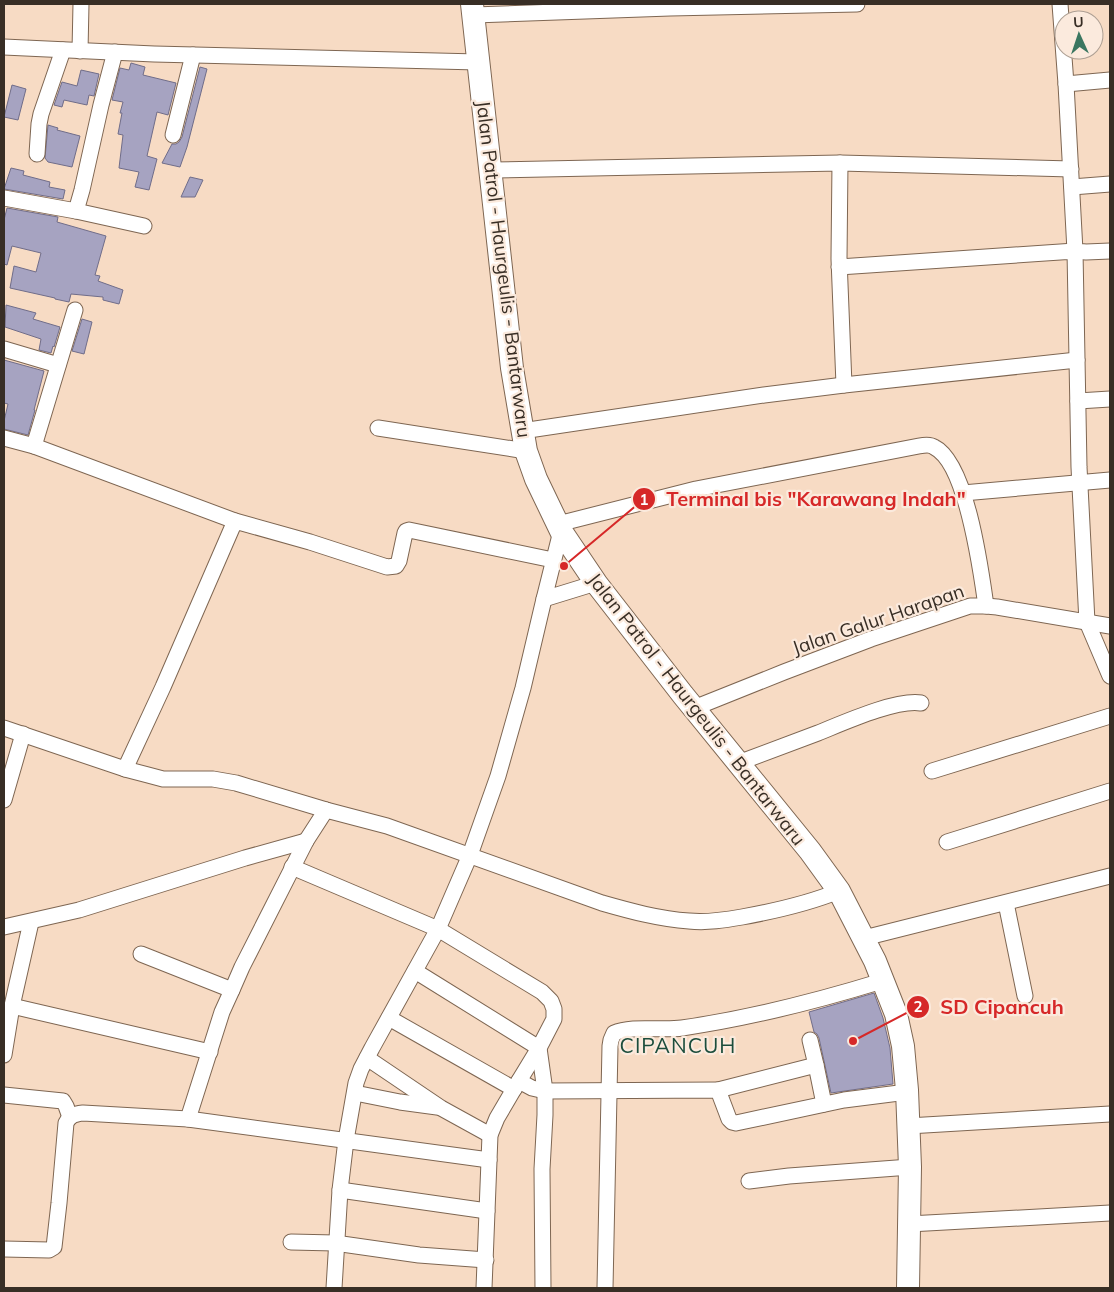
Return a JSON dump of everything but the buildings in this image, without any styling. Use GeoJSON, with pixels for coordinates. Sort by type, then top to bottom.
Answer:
{"type":"FeatureCollection","features":[{"type":"Feature","properties":{"kind":"main road","name":"Jalan Patrol - Haurgeulis - Bantarwaru"},"geometry":{"type":"LineString","coordinates":[[473,9],[492,170],[512,368],[524,441],[536,479],[559,527],[596,583],[810,851],[839,891],[864,938],[889,996],[899,1027],[902,1046],[907,1092],[910,1167],[908,1288]]}},
{"type":"Feature","properties":{"kind":"street"},"geometry":{"type":"LineString","coordinates":[[80,51],[81,4]]}},
{"type":"Feature","properties":{"kind":"street"},"geometry":{"type":"LineString","coordinates":[[473,9],[857,4]]}},
{"type":"Feature","properties":{"kind":"street"},"geometry":{"type":"LineString","coordinates":[[1060,4],[1075,251],[1080,483],[1087,622],[1110,676]]}},
{"type":"Feature","properties":{"kind":"street"},"geometry":{"type":"LineString","coordinates":[[4,47],[193,55],[478,62]]}},
{"type":"Feature","properties":{"kind":"street"},"geometry":{"type":"LineString","coordinates":[[37,154],[41,114],[63,50]]}},
{"type":"Feature","properties":{"kind":"street"},"geometry":{"type":"LineString","coordinates":[[76,211],[115,52]]}},
{"type":"Feature","properties":{"kind":"street"},"geometry":{"type":"LineString","coordinates":[[173,135],[193,55]]}},
{"type":"Feature","properties":{"kind":"street"},"geometry":{"type":"LineString","coordinates":[[1066,84],[1110,80]]}},
{"type":"Feature","properties":{"kind":"street"},"geometry":{"type":"LineString","coordinates":[[492,170],[840,163],[1071,169]]}},
{"type":"Feature","properties":{"kind":"street"},"geometry":{"type":"LineString","coordinates":[[840,163],[839,267],[844,385]]}},
{"type":"Feature","properties":{"kind":"street"},"geometry":{"type":"LineString","coordinates":[[1072,187],[1110,184]]}},
{"type":"Feature","properties":{"kind":"street"},"geometry":{"type":"LineString","coordinates":[[4,198],[144,226]]}},
{"type":"Feature","properties":{"kind":"street"},"geometry":{"type":"LineString","coordinates":[[839,267],[1075,251],[1110,251]]}},
{"type":"Feature","properties":{"kind":"street"},"geometry":{"type":"LineString","coordinates":[[34,446],[75,310]]}},
{"type":"Feature","properties":{"kind":"street"},"geometry":{"type":"LineString","coordinates":[[4,349],[58,365]]}},
{"type":"Feature","properties":{"kind":"street"},"geometry":{"type":"LineString","coordinates":[[378,428],[524,441],[764,395],[1077,360]]}},
{"type":"Feature","properties":{"kind":"street"},"geometry":{"type":"LineString","coordinates":[[1078,401],[1110,399]]}},
{"type":"Feature","properties":{"kind":"street"},"geometry":{"type":"LineString","coordinates":[[4,438],[34,446],[235,521],[310,542],[387,567],[396,566],[399,561],[406,530],[553,560]]}},
{"type":"Feature","properties":{"kind":"street"},"geometry":{"type":"LineString","coordinates":[[334,1288],[340,1190],[346,1140],[361,1069],[438,929],[470,855],[498,776],[524,688],[559,527],[696,489],[927,445],[933,446],[944,455],[953,468],[962,493],[977,547],[986,606]]}},
{"type":"Feature","properties":{"kind":"street"},"geometry":{"type":"LineString","coordinates":[[962,493],[1110,480]]}},
{"type":"Feature","properties":{"kind":"street"},"geometry":{"type":"LineString","coordinates":[[125,769],[235,521]]}},
{"type":"Feature","properties":{"kind":"street"},"geometry":{"type":"LineString","coordinates":[[544,599],[596,583]]}},
{"type":"Feature","properties":{"kind":"street","name":"Jalan Galur Harapan"},"geometry":{"type":"LineString","coordinates":[[694,708],[871,640],[964,608],[978,605],[1110,626]]}},
{"type":"Feature","properties":{"kind":"street"},"geometry":{"type":"LineString","coordinates":[[738,763],[865,715],[902,704],[922,703]]}},
{"type":"Feature","properties":{"kind":"street"},"geometry":{"type":"LineString","coordinates":[[932,771],[1110,716]]}},
{"type":"Feature","properties":{"kind":"street"},"geometry":{"type":"LineString","coordinates":[[4,728],[125,769],[164,778],[236,783],[394,828],[602,903],[639,913],[689,921],[711,921],[774,911],[816,900],[839,891]]}},
{"type":"Feature","properties":{"kind":"street"},"geometry":{"type":"LineString","coordinates":[[4,800],[23,734]]}},
{"type":"Feature","properties":{"kind":"street"},"geometry":{"type":"LineString","coordinates":[[947,842],[1110,790]]}},
{"type":"Feature","properties":{"kind":"street"},"geometry":{"type":"LineString","coordinates":[[188,1118],[222,1012],[292,867],[326,810]]}},
{"type":"Feature","properties":{"kind":"street"},"geometry":{"type":"LineString","coordinates":[[4,927],[79,910],[306,841]]}},
{"type":"Feature","properties":{"kind":"street"},"geometry":{"type":"LineString","coordinates":[[292,867],[438,929],[542,992],[551,1001],[554,1009],[554,1019],[497,1118],[490,1136],[484,1288]]}},
{"type":"Feature","properties":{"kind":"street"},"geometry":{"type":"LineString","coordinates":[[864,938],[1110,876]]}},
{"type":"Feature","properties":{"kind":"street"},"geometry":{"type":"LineString","coordinates":[[1006,903],[1025,996]]}},
{"type":"Feature","properties":{"kind":"street"},"geometry":{"type":"LineString","coordinates":[[4,1055],[12,1006],[31,922]]}},
{"type":"Feature","properties":{"kind":"street"},"geometry":{"type":"LineString","coordinates":[[141,954],[232,990]]}},
{"type":"Feature","properties":{"kind":"street"},"geometry":{"type":"LineString","coordinates":[[415,971],[539,1048]]}},
{"type":"Feature","properties":{"kind":"street"},"geometry":{"type":"LineString","coordinates":[[606,1288],[611,1040],[614,1033],[621,1030],[679,1028],[741,1018],[804,1004],[882,981]]}},
{"type":"Feature","properties":{"kind":"street"},"geometry":{"type":"LineString","coordinates":[[12,1006],[210,1052]]}},
{"type":"Feature","properties":{"kind":"street"},"geometry":{"type":"LineString","coordinates":[[389,1018],[517,1085],[545,1090],[718,1090],[816,1065]]}},
{"type":"Feature","properties":{"kind":"street"},"geometry":{"type":"LineString","coordinates":[[810,1040],[824,1104]]}},
{"type":"Feature","properties":{"kind":"street"},"geometry":{"type":"LineString","coordinates":[[539,1048],[545,1090],[542,1169],[544,1288]]}},
{"type":"Feature","properties":{"kind":"street"},"geometry":{"type":"LineString","coordinates":[[367,1058],[441,1108],[490,1136]]}},
{"type":"Feature","properties":{"kind":"street"},"geometry":{"type":"LineString","coordinates":[[718,1090],[729,1119],[736,1123],[844,1100],[907,1092]]}},
{"type":"Feature","properties":{"kind":"street"},"geometry":{"type":"LineString","coordinates":[[355,1092],[400,1102],[441,1108]]}},
{"type":"Feature","properties":{"kind":"street"},"geometry":{"type":"LineString","coordinates":[[4,1095],[63,1101],[70,1117]]}},
{"type":"Feature","properties":{"kind":"street"},"geometry":{"type":"LineString","coordinates":[[4,1249],[49,1250],[54,1247],[66,1123],[70,1117],[76,1114],[188,1118],[489,1160]]}},
{"type":"Feature","properties":{"kind":"street"},"geometry":{"type":"LineString","coordinates":[[908,1126],[1110,1114]]}},
{"type":"Feature","properties":{"kind":"street"},"geometry":{"type":"LineString","coordinates":[[749,1181],[789,1176],[910,1167]]}},
{"type":"Feature","properties":{"kind":"street"},"geometry":{"type":"LineString","coordinates":[[340,1190],[487,1211]]}},
{"type":"Feature","properties":{"kind":"street"},"geometry":{"type":"LineString","coordinates":[[909,1224],[1110,1213]]}},
{"type":"Feature","properties":{"kind":"street"},"geometry":{"type":"LineString","coordinates":[[292,1242],[336,1243],[419,1255],[486,1260]]}},
{"type":"Feature","properties":{"kind":"place","name":"Terminal bis \"Karawang Indah\""},"geometry":{"type":"Point","coordinates":[564,566]}},
{"type":"Feature","properties":{"kind":"place","name":"SD Cipancuh"},"geometry":{"type":"Point","coordinates":[853,1041]}},
{"type":"Feature","properties":{"kind":"district","name":"CIPANCUH"},"geometry":{"type":"Point","coordinates":[678,1045]}}]}
